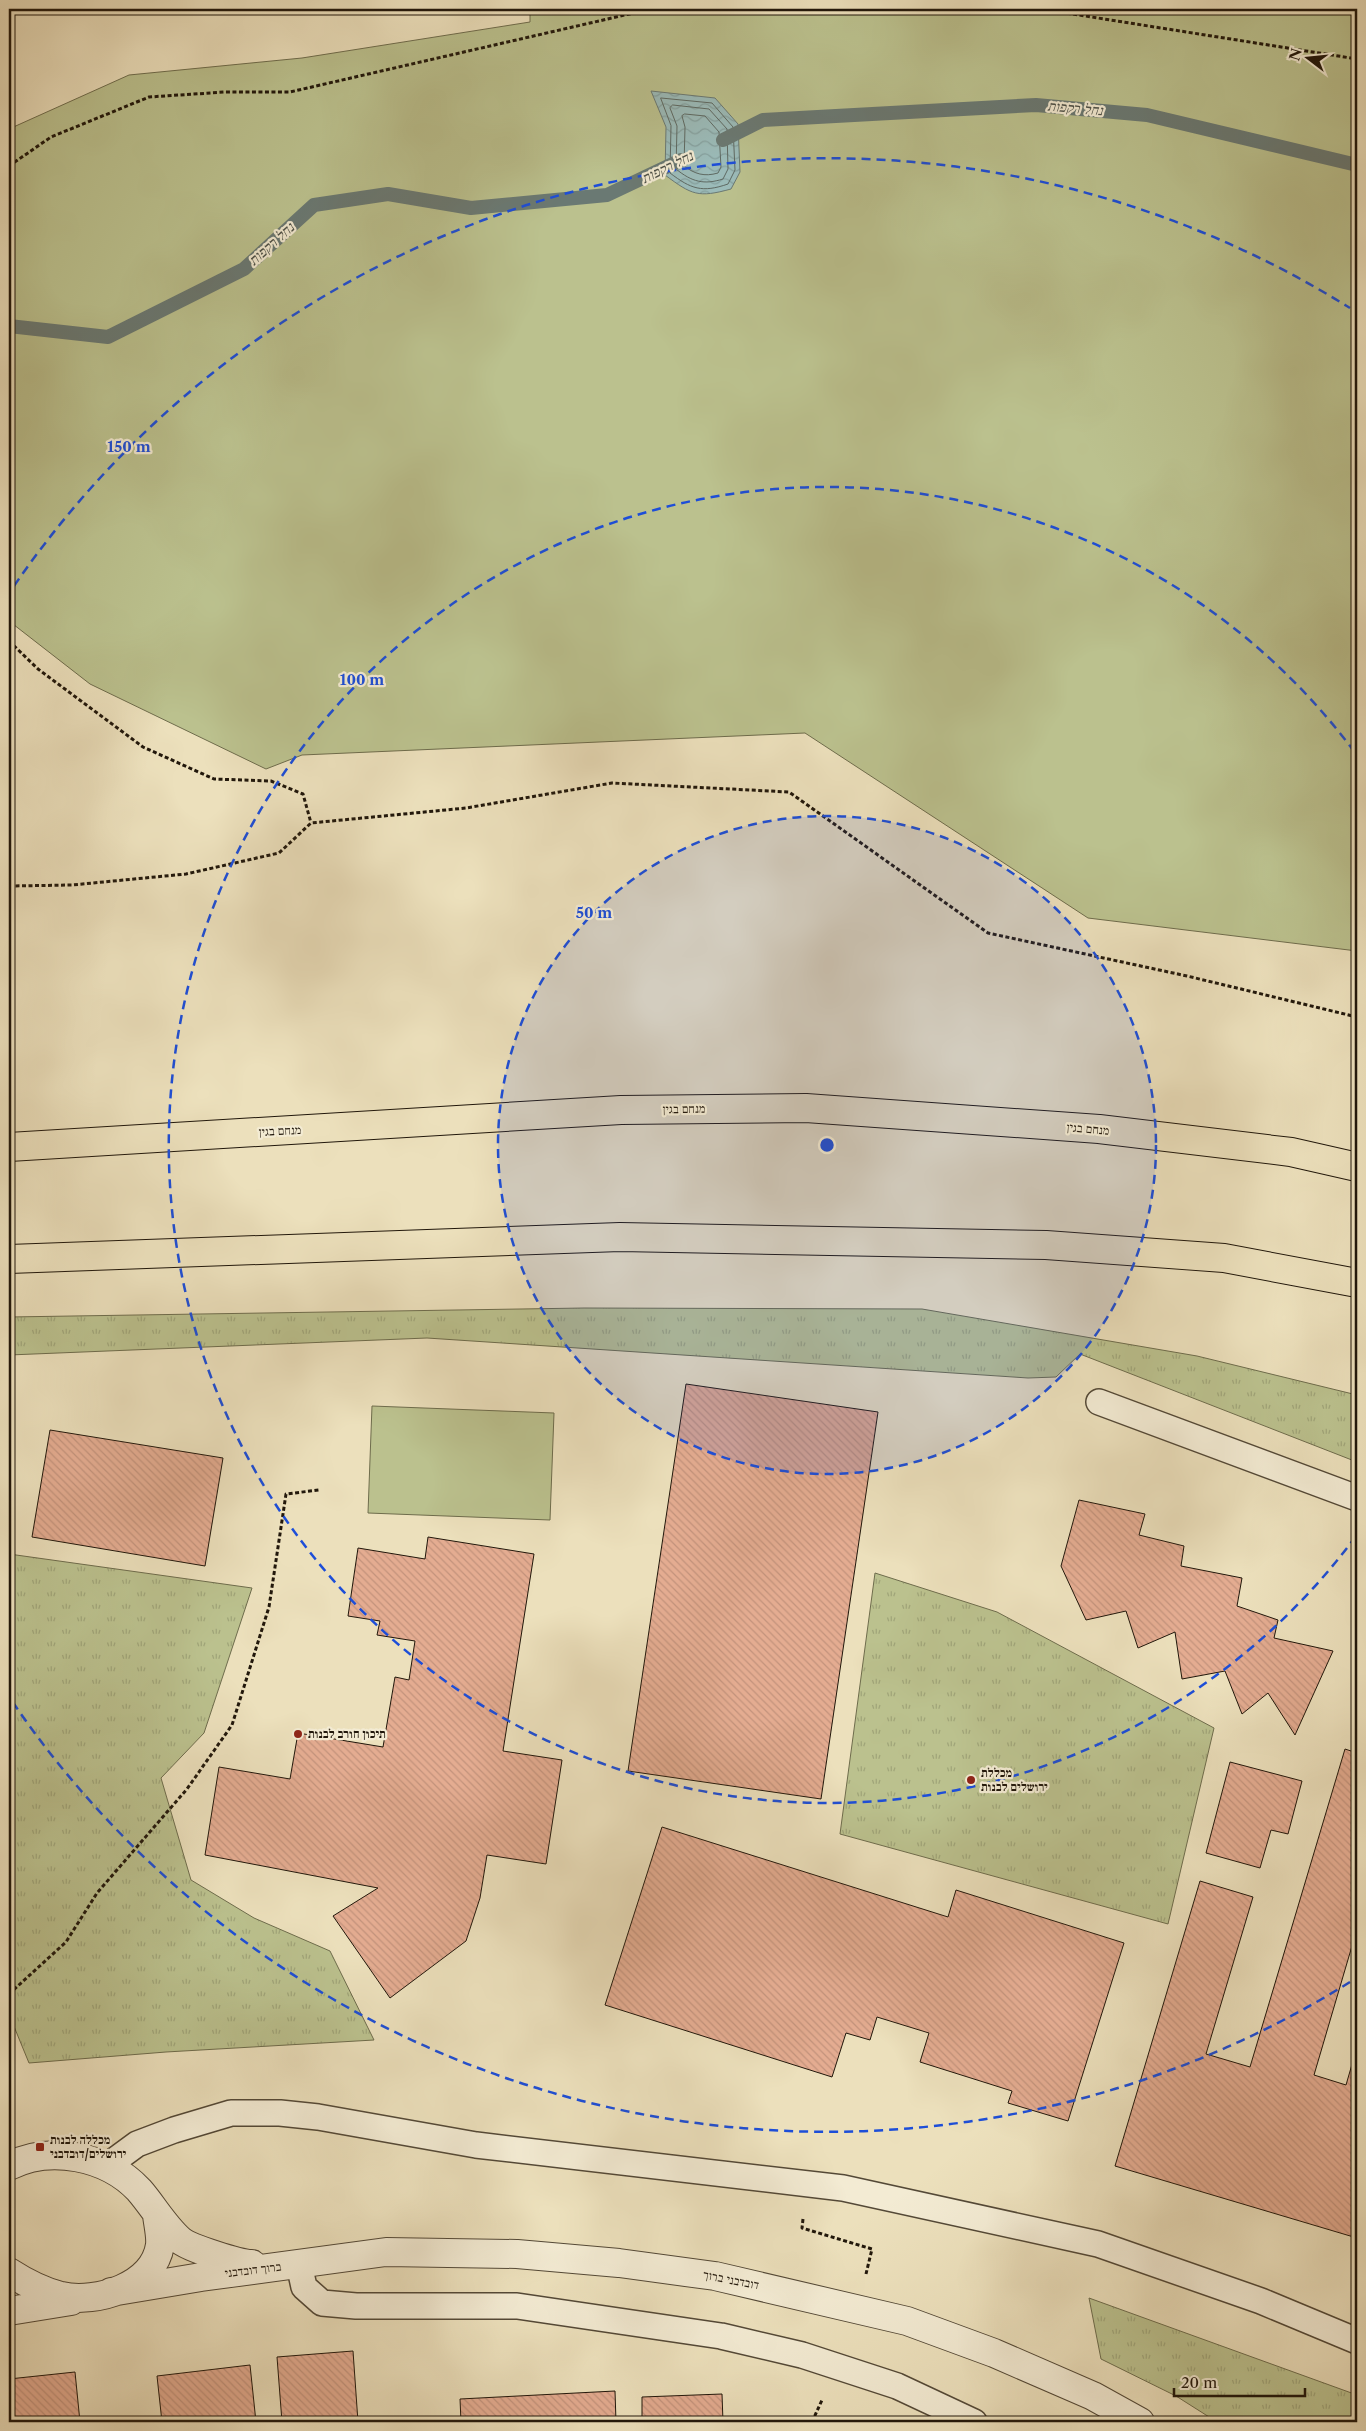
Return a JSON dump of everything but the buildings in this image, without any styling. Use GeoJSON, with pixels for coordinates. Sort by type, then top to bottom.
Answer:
{"type":"FeatureCollection","features":[{"type":"Feature","properties":{"kind":"highway","name":"מנחם בגין"},"geometry":{"type":"LineString","coordinates":[[9,1147],[621,1110],[806,1108],[1099,1129],[1291,1152],[1357,1166]]}},
{"type":"Feature","properties":{"kind":"highway"},"geometry":{"type":"LineString","coordinates":[[9,1259],[630,1237],[1046,1246],[1224,1258],[1357,1283]]}},
{"type":"Feature","properties":{"kind":"street"},"geometry":{"type":"LineString","coordinates":[[9,2166],[36,2156],[69,2155],[107,2166]]}},
{"type":"Feature","properties":{"kind":"street","name":"ברוך דובדבני"},"geometry":{"type":"LineString","coordinates":[[107,2166],[138,2189],[157,2215],[181,2242],[216,2255],[249,2264],[299,2264]]}},
{"type":"Feature","properties":{"kind":"street"},"geometry":{"type":"LineString","coordinates":[[9,2272],[32,2287],[62,2296],[99,2295],[138,2281],[155,2262],[160,2244],[157,2215]]}},
{"type":"Feature","properties":{"kind":"street","name":"דובדבני ברוך"},"geometry":{"type":"LineString","coordinates":[[299,2264],[386,2252],[517,2254],[619,2263],[715,2276],[906,2321],[994,2353],[1093,2396],[1140,2422]]}},
{"type":"Feature","properties":{"kind":"street","name":"ברוך דובדבני"},"geometry":{"type":"LineString","coordinates":[[9,2312],[201,2277],[299,2264]]}},
{"type":"Feature","properties":{"kind":"lane"},"geometry":{"type":"LineString","coordinates":[[1099,1402],[1357,1498]]}},
{"type":"Feature","properties":{"kind":"lane"},"geometry":{"type":"LineString","coordinates":[[107,2166],[137,2144],[183,2127],[231,2113],[280,2113],[318,2117],[476,2145],[844,2188],[1098,2244],[1261,2301],[1357,2341]]}},
{"type":"Feature","properties":{"kind":"lane"},"geometry":{"type":"LineString","coordinates":[[299,2264],[304,2287],[322,2303],[356,2306],[518,2306],[721,2336],[802,2355],[897,2386],[974,2422]]}},
{"type":"Feature","properties":{"kind":"path"},"geometry":{"type":"LineString","coordinates":[[9,166],[51,137],[149,97],[225,92],[290,92],[651,9]]}},
{"type":"Feature","properties":{"kind":"path"},"geometry":{"type":"LineString","coordinates":[[1042,9],[1357,59]]}},
{"type":"Feature","properties":{"kind":"path"},"geometry":{"type":"LineString","coordinates":[[9,641],[38,669],[143,747],[214,779],[271,782],[303,794],[311,823]]}},
{"type":"Feature","properties":{"kind":"path"},"geometry":{"type":"LineString","coordinates":[[9,886],[72,885],[186,874],[279,853],[311,823],[466,808],[612,783],[789,792],[988,933],[1187,976],[1357,1017]]}},
{"type":"Feature","properties":{"kind":"path"},"geometry":{"type":"LineString","coordinates":[[9,1994],[66,1942],[97,1894],[187,1789],[232,1725],[269,1607],[286,1494],[318,1490]]}},
{"type":"Feature","properties":{"kind":"path"},"geometry":{"type":"LineString","coordinates":[[807,2184],[802,2228],[872,2249],[856,2308]]}},
{"type":"Feature","properties":{"kind":"green space"},"geometry":{"type":"Polygon","coordinates":[[[530,9],[1357,9],[1357,951],[1088,918],[805,733],[302,755],[266,769],[90,684],[9,621],[9,129],[129,75],[302,58],[530,22],[530,9]]]}},
{"type":"Feature","properties":{"kind":"green space"},"geometry":{"type":"Polygon","coordinates":[[[584,1308],[922,1309],[1197,1356],[1357,1395],[1357,1462],[1080,1354],[1056,1377],[1028,1378],[427,1338],[9,1355],[9,1317],[584,1308]]]}},
{"type":"Feature","properties":{"kind":"green space"},"geometry":{"type":"Polygon","coordinates":[[[372,1406],[554,1413],[550,1520],[368,1513],[372,1406]]]}},
{"type":"Feature","properties":{"kind":"green space"},"geometry":{"type":"Polygon","coordinates":[[[9,1554],[252,1588],[204,1733],[161,1778],[191,1880],[254,1918],[330,1951],[374,2040],[166,2052],[29,2063],[13,2024],[9,1975],[9,1554]]]}},
{"type":"Feature","properties":{"kind":"green space"},"geometry":{"type":"Polygon","coordinates":[[[875,1573],[997,1612],[1214,1728],[1168,1924],[840,1834],[875,1573]]]}},
{"type":"Feature","properties":{"kind":"green space"},"geometry":{"type":"Polygon","coordinates":[[[1089,2298],[1357,2395],[1357,2422],[1217,2422],[1176,2396],[1101,2359],[1089,2298]]]}},
{"type":"Feature","properties":{"kind":"water"},"geometry":{"type":"Polygon","coordinates":[[[651,91],[715,98],[738,124],[740,172],[731,189],[703,194],[696,193],[682,187],[665,175],[666,127],[651,91]]]}},
{"type":"Feature","properties":{"kind":"waterway","name":"נחל רקפות"},"geometry":{"type":"LineString","coordinates":[[723,140],[763,120],[1036,105],[1147,115],[1357,165]]}},
{"type":"Feature","properties":{"kind":"waterway","name":"נחל רקפות"},"geometry":{"type":"LineString","coordinates":[[9,326],[108,337],[244,269],[314,205],[388,194],[471,208],[607,195],[681,160]]}},
{"type":"Feature","properties":{"kind":"place","name":"תיכון חורב לבנות"},"geometry":{"type":"Point","coordinates":[298,1734]}},
{"type":"Feature","properties":{"kind":"place","name":"מכללת ירושלים לבנות"},"geometry":{"type":"Point","coordinates":[971,1780]}},
{"type":"Feature","properties":{"kind":"place","name":"מכללה לבנות ירושלים/דובדבני"},"geometry":{"type":"Point","coordinates":[40,2147]}}]}
